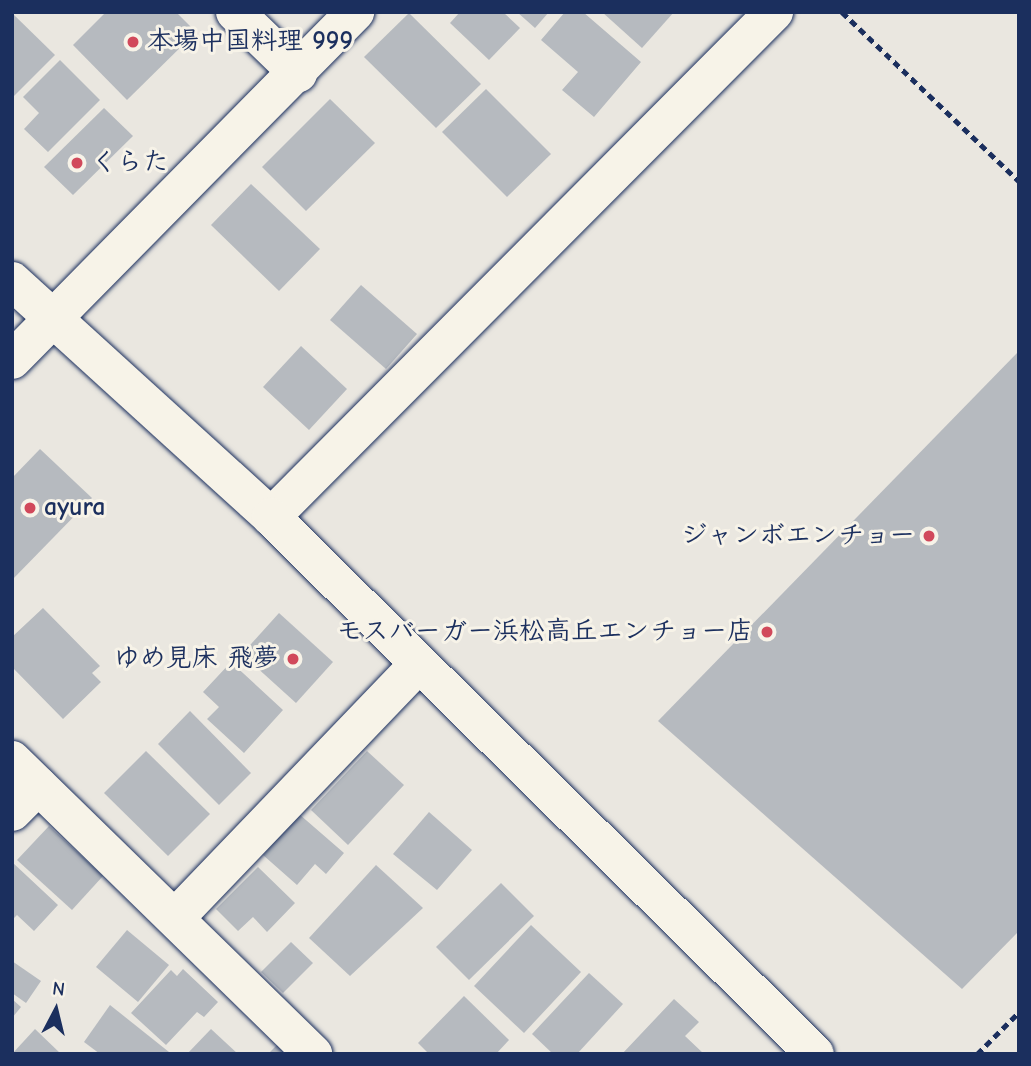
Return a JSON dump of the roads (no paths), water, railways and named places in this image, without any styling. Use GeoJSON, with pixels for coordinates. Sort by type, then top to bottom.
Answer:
{"type":"FeatureCollection","features":[{"type":"Feature","properties":{"kind":"street"},"geometry":{"type":"LineString","coordinates":[[235,12],[298,73]]}},
{"type":"Feature","properties":{"kind":"street"},"geometry":{"type":"LineString","coordinates":[[12,360],[298,73],[355,12]]}},
{"type":"Feature","properties":{"kind":"street"},"geometry":{"type":"LineString","coordinates":[[271,517],[774,12]]}},
{"type":"Feature","properties":{"kind":"street"},"geometry":{"type":"LineString","coordinates":[[12,281],[51,320],[271,517],[814,1054]]}},
{"type":"Feature","properties":{"kind":"street"},"geometry":{"type":"LineString","coordinates":[[177,916],[419,664]]}},
{"type":"Feature","properties":{"kind":"street"},"geometry":{"type":"LineString","coordinates":[[21,786],[177,916],[313,1054]]}},
{"type":"Feature","properties":{"kind":"place","name":"本場中国料理 999"},"geometry":{"type":"Point","coordinates":[133,42]}},
{"type":"Feature","properties":{"kind":"place","name":"くらた"},"geometry":{"type":"Point","coordinates":[77,163]}},
{"type":"Feature","properties":{"kind":"place","name":"ayura"},"geometry":{"type":"Point","coordinates":[30,508]}},
{"type":"Feature","properties":{"kind":"place","name":"ジャンボエンチョー"},"geometry":{"type":"Point","coordinates":[929,536]}},
{"type":"Feature","properties":{"kind":"place","name":"モスバーガー浜松高丘エンチョー店"},"geometry":{"type":"Point","coordinates":[767,632]}},
{"type":"Feature","properties":{"kind":"place","name":"ゆめ見床 飛夢"},"geometry":{"type":"Point","coordinates":[293,659]}}]}
